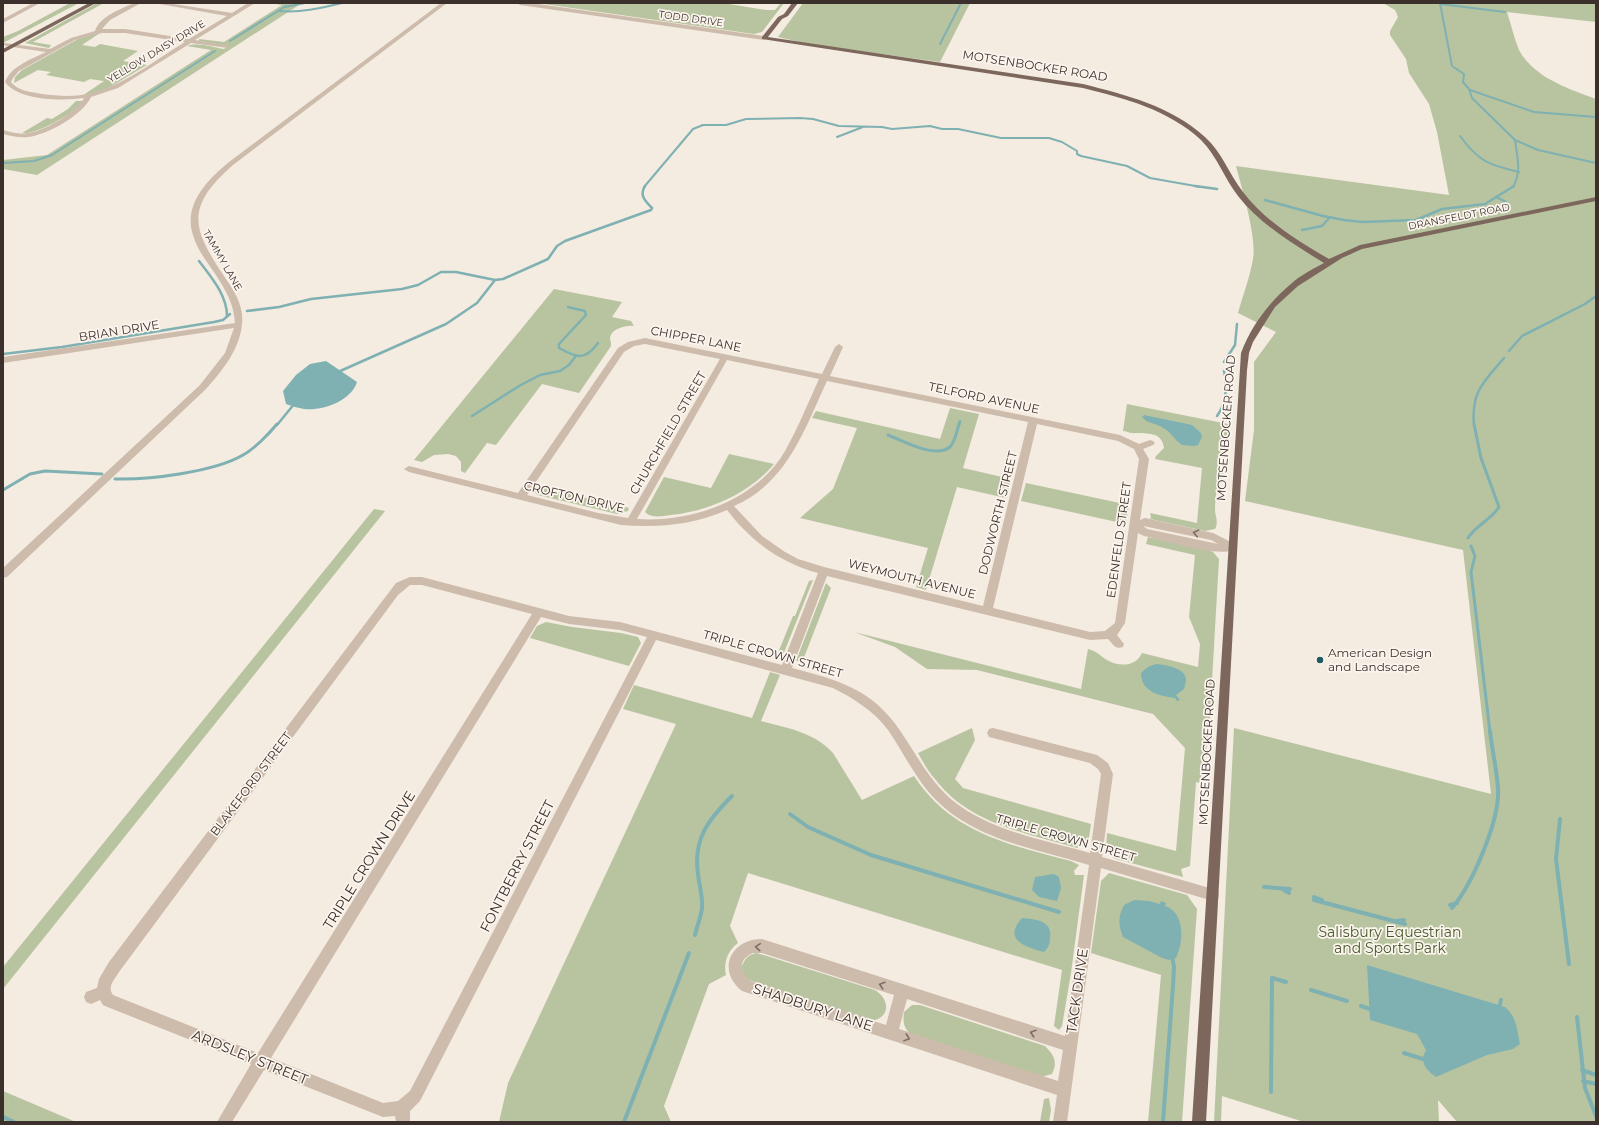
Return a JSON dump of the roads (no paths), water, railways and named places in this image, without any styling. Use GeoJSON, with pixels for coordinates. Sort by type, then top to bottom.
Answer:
{"type":"FeatureCollection","features":[{"type":"Feature","properties":{"kind":"main road"},"geometry":{"type":"LineString","coordinates":[[4,45],[83,3]]}},
{"type":"Feature","properties":{"kind":"main road"},"geometry":{"type":"LineString","coordinates":[[3,51],[93,3]]}},
{"type":"Feature","properties":{"kind":"main road"},"geometry":{"type":"LineString","coordinates":[[780,18],[779,14],[788,3]]}},
{"type":"Feature","properties":{"kind":"main road"},"geometry":{"type":"LineString","coordinates":[[764,38],[780,18],[786,15],[795,3]]}},
{"type":"Feature","properties":{"kind":"main road","name":"MOTSENBOCKER ROAD"},"geometry":{"type":"LineString","coordinates":[[764,38],[1083,86],[1119,95],[1152,107],[1170,115],[1204,140],[1215,153],[1232,184],[1250,206],[1263,218],[1284,234],[1328,262],[1299,281],[1283,295],[1269,311],[1247,346],[1243,370],[1199,1122]]}},
{"type":"Feature","properties":{"kind":"main road","name":"DRANSFELDT ROAD"},"geometry":{"type":"LineString","coordinates":[[1328,262],[1350,251],[1373,244],[1596,198]]}},
{"type":"Feature","properties":{"kind":"street"},"geometry":{"type":"LineString","coordinates":[[22,10],[20,6],[23,3]]}},
{"type":"Feature","properties":{"kind":"street"},"geometry":{"type":"LineString","coordinates":[[3,21],[37,3]]}},
{"type":"Feature","properties":{"kind":"street"},"geometry":{"type":"LineString","coordinates":[[98,32],[98,27],[104,22],[138,3]]}},
{"type":"Feature","properties":{"kind":"street"},"geometry":{"type":"LineString","coordinates":[[157,3],[233,15]]}},
{"type":"Feature","properties":{"kind":"street","name":"YELLOW DAISY DRIVE"},"geometry":{"type":"LineString","coordinates":[[6,82],[14,90],[41,95],[67,99],[88,96],[116,87],[252,3]]}},
{"type":"Feature","properties":{"kind":"street","name":"TAMMY LANE"},"geometry":{"type":"LineString","coordinates":[[3,574],[212,378],[230,351],[238,325],[238,313],[233,295],[200,245],[194,228],[196,207],[206,189],[220,173],[240,157],[444,3]]}},
{"type":"Feature","properties":{"kind":"street","name":"TODD DRIVE"},"geometry":{"type":"LineString","coordinates":[[520,3],[764,38]]}},
{"type":"Feature","properties":{"kind":"street"},"geometry":{"type":"LineString","coordinates":[[6,82],[17,70],[49,52],[73,39],[98,32],[125,31],[226,47]]}},
{"type":"Feature","properties":{"kind":"street"},"geometry":{"type":"LineString","coordinates":[[4,45],[14,45],[16,49],[42,53],[49,52]]}},
{"type":"Feature","properties":{"kind":"street"},"geometry":{"type":"LineString","coordinates":[[3,132],[30,137],[79,110],[87,102],[88,96]]}},
{"type":"Feature","properties":{"kind":"street","name":"BRIAN DRIVE"},"geometry":{"type":"LineString","coordinates":[[3,360],[238,325]]}},
{"type":"Feature","properties":{"kind":"street","name":"CHIPPER LANE"},"geometry":{"type":"LineString","coordinates":[[521,496],[621,350],[632,339],[824,378]]}},
{"type":"Feature","properties":{"kind":"street","name":"CROFTON DRIVE"},"geometry":{"type":"LineString","coordinates":[[409,469],[614,519],[651,522],[681,520],[702,515],[728,505],[760,487],[780,467],[789,453],[839,347]]}},
{"type":"Feature","properties":{"kind":"street","name":"CHURCHFIELD STREET"},"geometry":{"type":"LineString","coordinates":[[631,521],[725,357]]}},
{"type":"Feature","properties":{"kind":"street","name":"TELFORD AVENUE"},"geometry":{"type":"LineString","coordinates":[[824,378],[1120,438],[1138,447]]}},
{"type":"Feature","properties":{"kind":"street","name":"DODWORTH STREET"},"geometry":{"type":"LineString","coordinates":[[987,611],[1034,421]]}},
{"type":"Feature","properties":{"kind":"street"},"geometry":{"type":"LineString","coordinates":[[1138,447],[1150,442]]}},
{"type":"Feature","properties":{"kind":"street","name":"EDENFELD STREET"},"geometry":{"type":"LineString","coordinates":[[1110,634],[1115,631],[1120,623],[1135,525],[1144,459],[1138,447]]}},
{"type":"Feature","properties":{"kind":"street"},"geometry":{"type":"LineString","coordinates":[[435,476],[442,467]]}},
{"type":"Feature","properties":{"kind":"street","name":"WEYMOUTH AVENUE"},"geometry":{"type":"LineString","coordinates":[[728,505],[748,530],[763,544],[791,560],[824,571],[1090,636],[1110,634]]}},
{"type":"Feature","properties":{"kind":"street"},"geometry":{"type":"LineString","coordinates":[[1135,525],[1144,532],[1151,534],[1215,548],[1232,547]]}},
{"type":"Feature","properties":{"kind":"street"},"geometry":{"type":"LineString","coordinates":[[786,669],[824,571]]}},
{"type":"Feature","properties":{"kind":"street","name":"TRIPLE CROWN STREET"},"geometry":{"type":"LineString","coordinates":[[406,579],[568,620],[620,626],[653,634],[786,669],[835,684],[864,700],[890,725],[935,791],[948,804],[971,820],[1000,833],[1213,895]]}},
{"type":"Feature","properties":{"kind":"street","name":"BLAKEFORD STREET"},"geometry":{"type":"LineString","coordinates":[[97,995],[114,967],[394,592],[406,579]]}},
{"type":"Feature","properties":{"kind":"street","name":"TRIPLE CROWN DRIVE"},"geometry":{"type":"LineString","coordinates":[[224,1122],[538,613]]}},
{"type":"Feature","properties":{"kind":"street","name":"FONTBERRY STREET"},"geometry":{"type":"LineString","coordinates":[[402,1114],[415,1096],[653,634]]}},
{"type":"Feature","properties":{"kind":"street"},"geometry":{"type":"LineString","coordinates":[[1110,634],[1119,644]]}},
{"type":"Feature","properties":{"kind":"street","name":"TACK DRIVE"},"geometry":{"type":"LineString","coordinates":[[994,733],[1093,760],[1106,769],[1106,783],[1060,1122]]}},
{"type":"Feature","properties":{"kind":"street","name":"SHADBURY LANE"},"geometry":{"type":"LineString","coordinates":[[1064,1090],[747,986],[740,982],[737,977],[735,965],[736,960],[742,951],[748,948],[762,946],[1070,1045]]}},
{"type":"Feature","properties":{"kind":"street"},"geometry":{"type":"LineString","coordinates":[[891,1033],[902,992]]}},
{"type":"Feature","properties":{"kind":"street","name":"ARDSLEY STREET"},"geometry":{"type":"LineString","coordinates":[[97,995],[383,1110],[390,1110],[402,1114]]}},
{"type":"Feature","properties":{"kind":"water"},"geometry":{"type":"Polygon","coordinates":[[[326,361],[357,382],[349,395],[335,403],[319,408],[304,409],[286,404],[283,391],[296,375],[310,364],[326,361]]]}},
{"type":"Feature","properties":{"kind":"water"},"geometry":{"type":"Polygon","coordinates":[[[1144,415],[1192,425],[1201,433],[1202,437],[1198,445],[1182,445],[1168,431],[1160,426],[1146,421],[1142,417],[1144,415]]]}},
{"type":"Feature","properties":{"kind":"water"},"geometry":{"type":"Polygon","coordinates":[[[1157,664],[1174,668],[1185,675],[1186,680],[1184,689],[1176,695],[1180,700],[1177,701],[1175,698],[1152,692],[1144,685],[1141,673],[1148,667],[1157,664]]]}},
{"type":"Feature","properties":{"kind":"water"},"geometry":{"type":"Polygon","coordinates":[[[1054,874],[1059,877],[1061,888],[1057,901],[1039,897],[1032,890],[1035,877],[1054,874]]]}},
{"type":"Feature","properties":{"kind":"water"},"geometry":{"type":"Polygon","coordinates":[[[1134,900],[1149,901],[1160,904],[1161,901],[1166,903],[1165,906],[1172,909],[1176,914],[1181,928],[1181,936],[1179,951],[1176,958],[1169,960],[1162,958],[1123,937],[1119,921],[1121,913],[1124,905],[1134,900]]]}},
{"type":"Feature","properties":{"kind":"water"},"geometry":{"type":"Polygon","coordinates":[[[1022,918],[1038,920],[1046,924],[1049,928],[1050,942],[1044,952],[1024,945],[1015,937],[1014,932],[1016,926],[1022,918]]]}},
{"type":"Feature","properties":{"kind":"water"},"geometry":{"type":"Polygon","coordinates":[[[1367,965],[1505,1007],[1514,1019],[1520,1044],[1513,1049],[1487,1055],[1436,1077],[1429,1072],[1423,1062],[1426,1050],[1417,1034],[1370,1020],[1367,965]]]}},
{"type":"Feature","properties":{"kind":"waterway"},"geometry":{"type":"LineString","coordinates":[[285,7],[305,3]]}},
{"type":"Feature","properties":{"kind":"waterway"},"geometry":{"type":"LineString","coordinates":[[279,11],[303,11],[342,3]]}},
{"type":"Feature","properties":{"kind":"waterway"},"geometry":{"type":"LineString","coordinates":[[940,44],[961,3]]}},
{"type":"Feature","properties":{"kind":"waterway"},"geometry":{"type":"LineString","coordinates":[[1440,4],[1505,12]]}},
{"type":"Feature","properties":{"kind":"waterway"},"geometry":{"type":"LineString","coordinates":[[1440,4],[1452,66],[1464,74],[1463,82],[1469,89],[1472,98],[1515,140]]}},
{"type":"Feature","properties":{"kind":"waterway"},"geometry":{"type":"LineString","coordinates":[[230,41],[286,6]]}},
{"type":"Feature","properties":{"kind":"waterway"},"geometry":{"type":"LineString","coordinates":[[3,163],[34,161],[52,155],[215,51]]}},
{"type":"Feature","properties":{"kind":"waterway"},"geometry":{"type":"LineString","coordinates":[[1470,90],[1534,112],[1596,117]]}},
{"type":"Feature","properties":{"kind":"waterway"},"geometry":{"type":"LineString","coordinates":[[644,187],[693,129],[703,125],[726,125],[746,119],[800,118],[813,119],[839,126],[882,127],[892,129],[930,126],[942,129],[958,129],[1001,138],[1049,138],[1062,142],[1077,151],[1077,154],[1081,156],[1127,166],[1150,178],[1196,186]]}},
{"type":"Feature","properties":{"kind":"waterway"},"geometry":{"type":"LineString","coordinates":[[837,137],[863,127]]}},
{"type":"Feature","properties":{"kind":"waterway"},"geometry":{"type":"LineString","coordinates":[[1460,136],[1473,152],[1485,161],[1518,172]]}},
{"type":"Feature","properties":{"kind":"waterway"},"geometry":{"type":"LineString","coordinates":[[1515,140],[1538,150],[1596,163]]}},
{"type":"Feature","properties":{"kind":"waterway"},"geometry":{"type":"LineString","coordinates":[[1515,140],[1518,158],[1518,172]]}},
{"type":"Feature","properties":{"kind":"waterway"},"geometry":{"type":"LineString","coordinates":[[1513,186],[1518,172]]}},
{"type":"Feature","properties":{"kind":"waterway"},"geometry":{"type":"LineString","coordinates":[[495,280],[503,279],[548,259],[557,246],[565,241],[651,210],[652,208],[645,200],[643,195],[643,189],[645,186]]}},
{"type":"Feature","properties":{"kind":"waterway"},"geometry":{"type":"LineString","coordinates":[[1196,186],[1217,189]]}},
{"type":"Feature","properties":{"kind":"waterway"},"geometry":{"type":"LineString","coordinates":[[1196,186],[1201,187]]}},
{"type":"Feature","properties":{"kind":"waterway"},"geometry":{"type":"LineString","coordinates":[[1496,197],[1513,186]]}},
{"type":"Feature","properties":{"kind":"waterway"},"geometry":{"type":"LineString","coordinates":[[1330,217],[1362,222],[1416,220],[1442,209],[1485,204],[1496,197]]}},
{"type":"Feature","properties":{"kind":"waterway"},"geometry":{"type":"LineString","coordinates":[[1496,197],[1506,202]]}},
{"type":"Feature","properties":{"kind":"waterway"},"geometry":{"type":"LineString","coordinates":[[1265,200],[1330,217]]}},
{"type":"Feature","properties":{"kind":"waterway"},"geometry":{"type":"LineString","coordinates":[[1302,230],[1322,226],[1330,217]]}},
{"type":"Feature","properties":{"kind":"waterway"},"geometry":{"type":"LineString","coordinates":[[199,261],[218,287],[224,301],[227,316]]}},
{"type":"Feature","properties":{"kind":"waterway"},"geometry":{"type":"LineString","coordinates":[[247,311],[279,307],[311,299],[402,289],[418,285],[441,272],[456,272],[495,280]]}},
{"type":"Feature","properties":{"kind":"waterway"},"geometry":{"type":"LineString","coordinates":[[338,372],[446,324],[477,303],[495,280]]}},
{"type":"Feature","properties":{"kind":"waterway"},"geometry":{"type":"LineString","coordinates":[[1509,351],[1522,336],[1585,304],[1596,296]]}},
{"type":"Feature","properties":{"kind":"waterway"},"geometry":{"type":"LineString","coordinates":[[568,307],[585,311],[586,315],[559,344],[559,348],[576,356],[580,356],[589,353],[598,343]]}},
{"type":"Feature","properties":{"kind":"waterway"},"geometry":{"type":"LineString","coordinates":[[3,354],[62,347],[214,322],[223,320],[230,314]]}},
{"type":"Feature","properties":{"kind":"waterway"},"geometry":{"type":"LineString","coordinates":[[1224,362],[1235,345],[1237,324]]}},
{"type":"Feature","properties":{"kind":"waterway"},"geometry":{"type":"LineString","coordinates":[[472,416],[519,386],[540,375],[560,371],[569,365],[575,357]]}},
{"type":"Feature","properties":{"kind":"waterway"},"geometry":{"type":"LineString","coordinates":[[1474,424],[1475,404],[1480,388],[1504,358]]}},
{"type":"Feature","properties":{"kind":"waterway"},"geometry":{"type":"LineString","coordinates":[[1217,416],[1222,406],[1225,394],[1226,382],[1224,371]]}},
{"type":"Feature","properties":{"kind":"waterway"},"geometry":{"type":"LineString","coordinates":[[277,425],[295,403]]}},
{"type":"Feature","properties":{"kind":"waterway"},"geometry":{"type":"LineString","coordinates":[[959,425],[960,421]]}},
{"type":"Feature","properties":{"kind":"waterway"},"geometry":{"type":"LineString","coordinates":[[115,479],[145,478],[181,474],[231,461],[252,449],[277,424]]}},
{"type":"Feature","properties":{"kind":"waterway"},"geometry":{"type":"LineString","coordinates":[[888,435],[919,448],[936,451],[944,450],[952,445],[959,424]]}},
{"type":"Feature","properties":{"kind":"waterway"},"geometry":{"type":"LineString","coordinates":[[1468,538],[1471,533],[1492,516],[1499,507],[1481,458],[1474,424]]}},
{"type":"Feature","properties":{"kind":"waterway"},"geometry":{"type":"LineString","coordinates":[[3,490],[30,474],[45,471],[102,474]]}},
{"type":"Feature","properties":{"kind":"waterway"},"geometry":{"type":"LineString","coordinates":[[1471,546],[1475,556],[1471,572],[1490,732]]}},
{"type":"Feature","properties":{"kind":"waterway"},"geometry":{"type":"LineString","coordinates":[[1456,903],[1468,884],[1483,852],[1490,834],[1497,802],[1497,775],[1490,731]]}},
{"type":"Feature","properties":{"kind":"waterway"},"geometry":{"type":"LineString","coordinates":[[695,935],[702,908],[697,862],[700,840],[709,822],[732,796]]}},
{"type":"Feature","properties":{"kind":"waterway"},"geometry":{"type":"LineString","coordinates":[[790,814],[808,827],[871,855],[1059,912]]}},
{"type":"Feature","properties":{"kind":"waterway"},"geometry":{"type":"LineString","coordinates":[[1560,819],[1556,859],[1569,964]]}},
{"type":"Feature","properties":{"kind":"waterway"},"geometry":{"type":"LineString","coordinates":[[1264,887],[1290,889]]}},
{"type":"Feature","properties":{"kind":"waterway"},"geometry":{"type":"LineString","coordinates":[[1282,889],[1289,893]]}},
{"type":"Feature","properties":{"kind":"waterway"},"geometry":{"type":"LineString","coordinates":[[1314,897],[1322,900]]}},
{"type":"Feature","properties":{"kind":"waterway"},"geometry":{"type":"LineString","coordinates":[[1314,900],[1405,924]]}},
{"type":"Feature","properties":{"kind":"waterway"},"geometry":{"type":"LineString","coordinates":[[1450,905],[1456,903]]}},
{"type":"Feature","properties":{"kind":"waterway"},"geometry":{"type":"LineString","coordinates":[[1452,908],[1456,903]]}},
{"type":"Feature","properties":{"kind":"waterway"},"geometry":{"type":"LineString","coordinates":[[1396,921],[1404,920]]}},
{"type":"Feature","properties":{"kind":"waterway"},"geometry":{"type":"LineString","coordinates":[[624,1122],[689,953]]}},
{"type":"Feature","properties":{"kind":"waterway"},"geometry":{"type":"LineString","coordinates":[[1163,1122],[1173,986],[1174,967],[1172,956]]}},
{"type":"Feature","properties":{"kind":"waterway"},"geometry":{"type":"LineString","coordinates":[[1271,1092],[1272,978],[1286,982]]}},
{"type":"Feature","properties":{"kind":"waterway"},"geometry":{"type":"LineString","coordinates":[[1311,990],[1347,1001]]}},
{"type":"Feature","properties":{"kind":"waterway"},"geometry":{"type":"LineString","coordinates":[[1499,1008],[1501,1000]]}},
{"type":"Feature","properties":{"kind":"waterway"},"geometry":{"type":"LineString","coordinates":[[1361,1006],[1373,1010]]}},
{"type":"Feature","properties":{"kind":"waterway"},"geometry":{"type":"LineString","coordinates":[[1577,1017],[1583,1070]]}},
{"type":"Feature","properties":{"kind":"waterway"},"geometry":{"type":"LineString","coordinates":[[1404,1053],[1426,1060]]}},
{"type":"Feature","properties":{"kind":"waterway"},"geometry":{"type":"LineString","coordinates":[[1583,1070],[1596,1075]]}},
{"type":"Feature","properties":{"kind":"waterway"},"geometry":{"type":"LineString","coordinates":[[1583,1070],[1584,1081]]}},
{"type":"Feature","properties":{"kind":"waterway"},"geometry":{"type":"LineString","coordinates":[[1584,1081],[1596,1084]]}},
{"type":"Feature","properties":{"kind":"waterway"},"geometry":{"type":"LineString","coordinates":[[1584,1081],[1585,1088],[1596,1116]]}},
{"type":"Feature","properties":{"kind":"waterway"},"geometry":{"type":"LineString","coordinates":[[3,1117],[14,1122]]}},
{"type":"Feature","properties":{"kind":"place","name":"American Design and Landscape"},"geometry":{"type":"Point","coordinates":[1320,660]}},
{"type":"Feature","properties":{"kind":"park label","name":"Salisbury Equestrian and Sports Park"},"geometry":{"type":"Point","coordinates":[1390,940]}}]}
